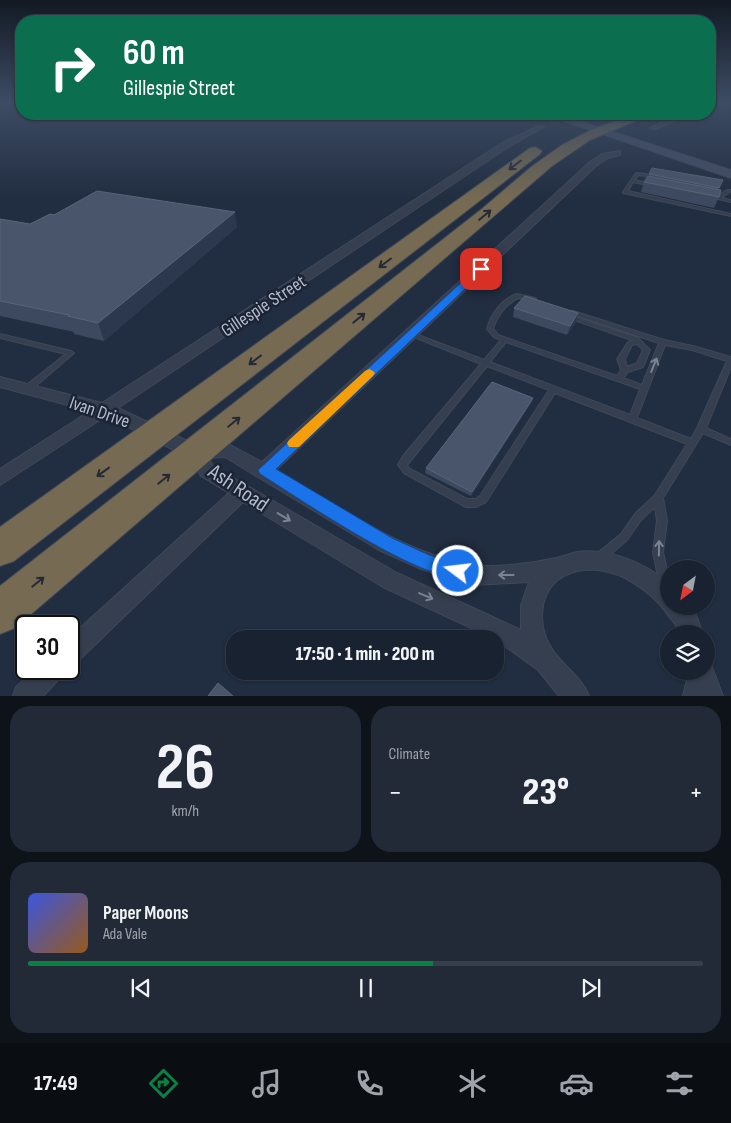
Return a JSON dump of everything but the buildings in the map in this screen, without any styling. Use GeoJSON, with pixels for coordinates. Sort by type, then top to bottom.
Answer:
{"type":"FeatureCollection","features":[{"type":"Feature","properties":{"kind":"highway"},"geometry":{"type":"LineString","coordinates":[[0,549],[157,434],[530,154],[563,134]]}},
{"type":"Feature","properties":{"kind":"highway"},"geometry":{"type":"LineString","coordinates":[[0,613],[482,218],[533,173],[584,134]]}},
{"type":"Feature","properties":{"kind":"main road"},"geometry":{"type":"LineString","coordinates":[[631,134],[731,174]]}},
{"type":"Feature","properties":{"kind":"main road"},"geometry":{"type":"LineString","coordinates":[[636,134],[731,166]]}},
{"type":"Feature","properties":{"kind":"street","name":"Gillespie Street"},"geometry":{"type":"LineString","coordinates":[[0,478],[505,145],[527,134]]}},
{"type":"Feature","properties":{"kind":"street"},"geometry":{"type":"LineString","coordinates":[[265,470],[593,164],[605,156],[617,153]]}},
{"type":"Feature","properties":{"kind":"street","name":"Ivan Drive"},"geometry":{"type":"LineString","coordinates":[[0,382],[105,409],[196,452]]}},
{"type":"Feature","properties":{"kind":"street","name":"Ash Road"},"geometry":{"type":"LineString","coordinates":[[548,663],[502,631],[390,580],[242,492],[207,471],[196,452],[228,450],[265,470],[386,544],[428,562],[474,575],[517,574],[554,568]]}},
{"type":"Feature","properties":{"kind":"street"},"geometry":{"type":"LineString","coordinates":[[80,644],[242,492]]}},
{"type":"Feature","properties":{"kind":"street"},"geometry":{"type":"LineString","coordinates":[[577,696],[558,678],[548,663],[541,652],[532,626],[532,601],[540,582],[554,568],[573,560],[596,559],[620,565],[637,574],[660,592]]}},
{"type":"Feature","properties":{"kind":"street"},"geometry":{"type":"LineString","coordinates":[[24,696],[41,680]]}},
{"type":"Feature","properties":{"kind":"lane"},"geometry":{"type":"LineString","coordinates":[[646,175],[637,174],[625,192],[731,215]]}},
{"type":"Feature","properties":{"kind":"lane"},"geometry":{"type":"LineString","coordinates":[[632,180],[660,186]]}},
{"type":"Feature","properties":{"kind":"lane"},"geometry":{"type":"LineString","coordinates":[[720,189],[730,191]]}},
{"type":"Feature","properties":{"kind":"lane"},"geometry":{"type":"LineString","coordinates":[[717,198],[730,191]]}},
{"type":"Feature","properties":{"kind":"lane"},"geometry":{"type":"LineString","coordinates":[[707,196],[731,201]]}},
{"type":"Feature","properties":{"kind":"lane"},"geometry":{"type":"LineString","coordinates":[[542,305],[516,296],[491,322],[490,329],[496,336],[644,388]]}},
{"type":"Feature","properties":{"kind":"lane"},"geometry":{"type":"LineString","coordinates":[[596,559],[624,537],[638,517],[658,498],[701,430],[731,360],[693,348],[663,342],[561,311],[640,342],[647,350],[640,366],[625,370],[619,379]]}},
{"type":"Feature","properties":{"kind":"lane"},"geometry":{"type":"LineString","coordinates":[[411,334],[693,443]]}},
{"type":"Feature","properties":{"kind":"lane"},"geometry":{"type":"LineString","coordinates":[[0,336],[71,353],[27,389]]}},
{"type":"Feature","properties":{"kind":"lane"},"geometry":{"type":"LineString","coordinates":[[505,339],[484,362],[402,465],[415,477],[466,503],[476,503],[483,499],[554,390]]}},
{"type":"Feature","properties":{"kind":"lane"},"geometry":{"type":"LineString","coordinates":[[625,370],[621,359],[630,343],[640,342]]}},
{"type":"Feature","properties":{"kind":"lane"},"geometry":{"type":"LineString","coordinates":[[632,420],[663,342]]}},
{"type":"Feature","properties":{"kind":"lane"},"geometry":{"type":"LineString","coordinates":[[701,430],[731,442]]}},
{"type":"Feature","properties":{"kind":"lane"},"geometry":{"type":"LineString","coordinates":[[658,498],[662,522],[658,552],[660,560]]}},
{"type":"Feature","properties":{"kind":"slow traffic"},"geometry":{"type":"LineString","coordinates":[[294,443],[369,373]]}},
{"type":"Feature","properties":{"kind":"route"},"geometry":{"type":"LineString","coordinates":[[458,571],[428,562],[386,544],[265,470],[481,269]]}}]}
